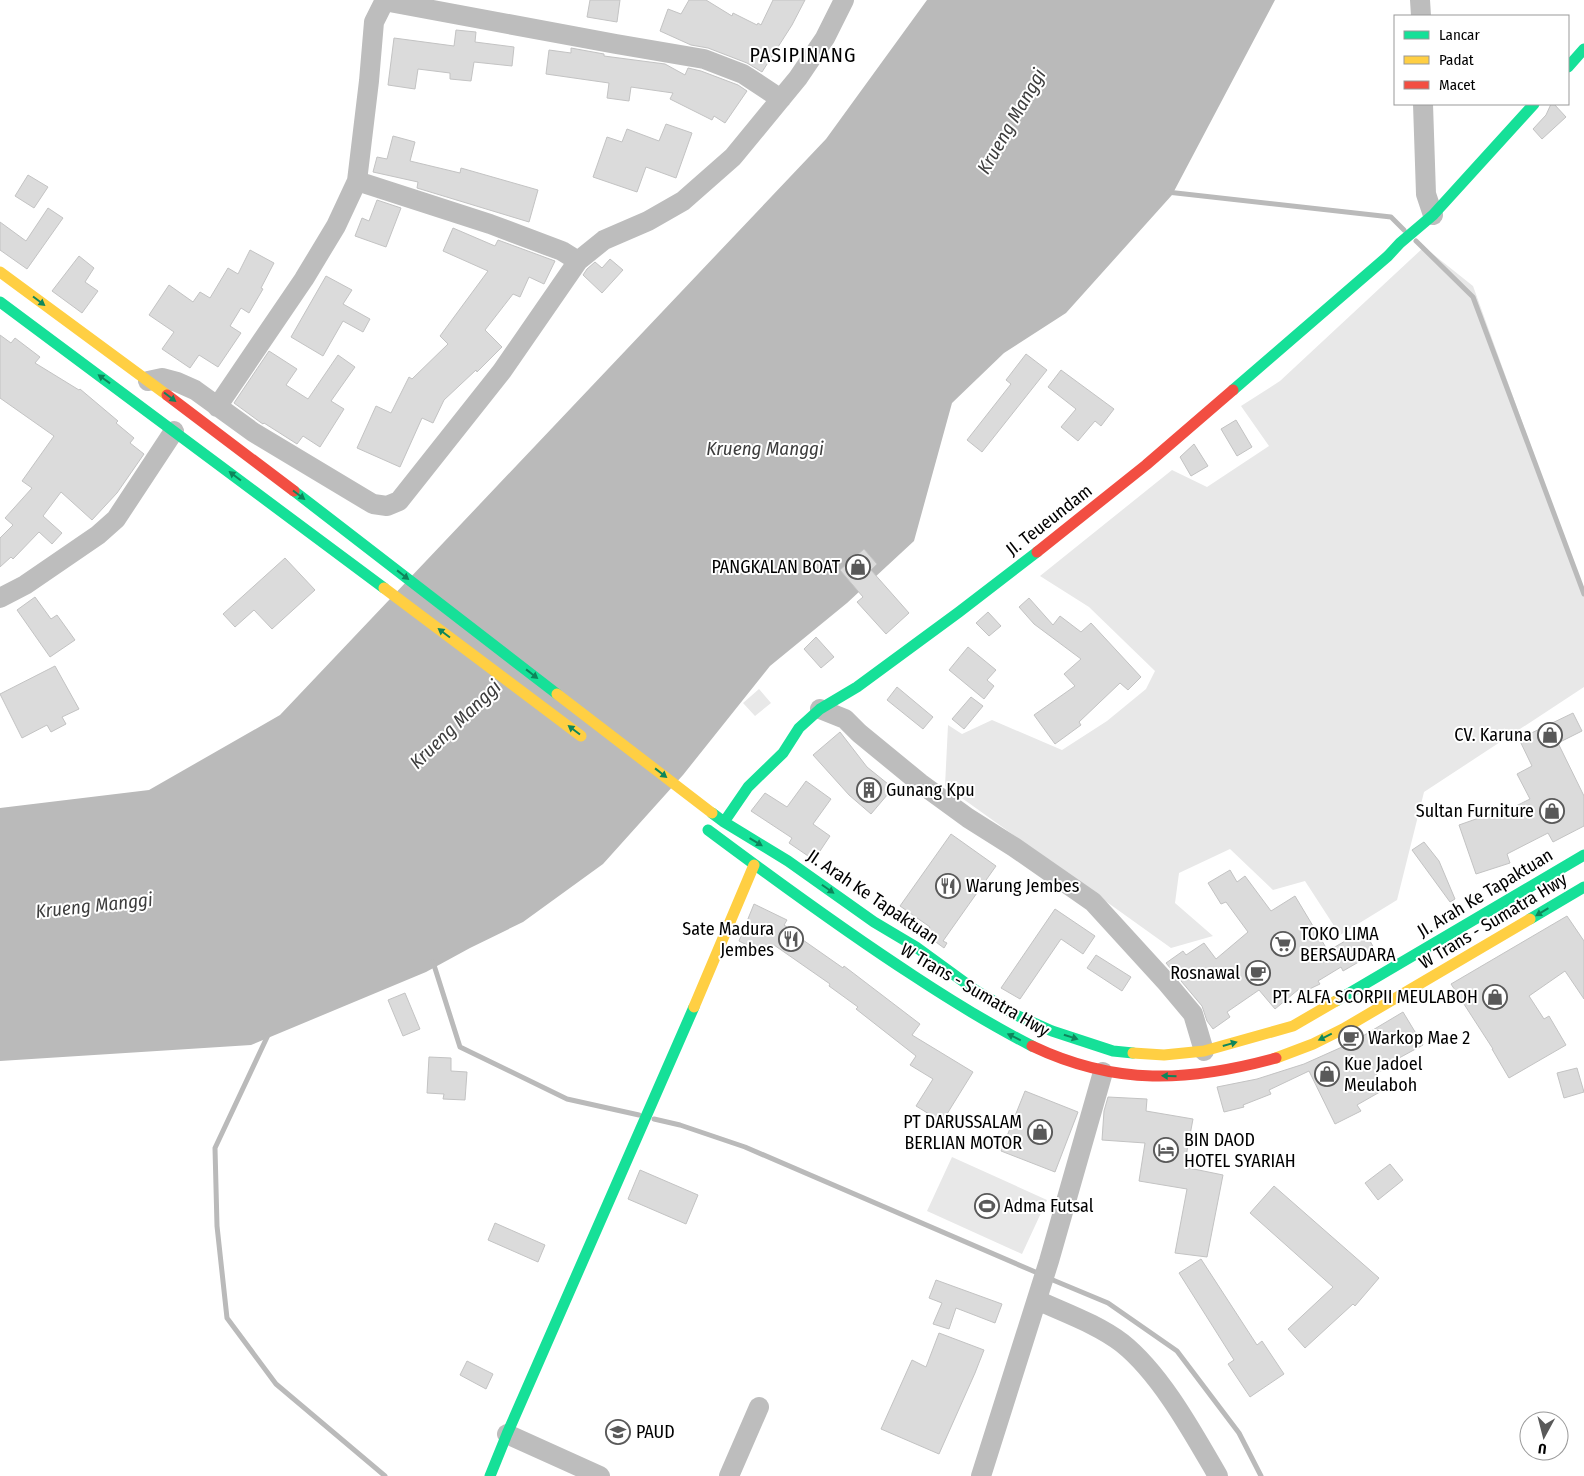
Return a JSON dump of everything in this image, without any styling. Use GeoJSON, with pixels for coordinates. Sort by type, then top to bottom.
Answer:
{"type":"FeatureCollection","features":[{"type":"Feature","properties":{"kind":"main road"},"geometry":{"type":"LineString","coordinates":[[1569,66],[1584,49]]}},
{"type":"Feature","properties":{"kind":"main road","name":"JI. Teueundam"},"geometry":{"type":"LineString","coordinates":[[724,822],[748,787],[783,753],[798,728],[820,709],[857,687],[960,612],[1139,471],[1433,216],[1533,105]]}},
{"type":"Feature","properties":{"kind":"main road","name":"JI. Arah Ke Tapaktuan"},"geometry":{"type":"LineString","coordinates":[[0,272],[365,545],[724,822],[788,861],[874,922],[916,947],[975,990],[1025,1019],[1052,1031],[1113,1051],[1164,1055],[1204,1051],[1294,1026],[1584,854]]}},
{"type":"Feature","properties":{"kind":"main road"},"geometry":{"type":"LineString","coordinates":[[0,302],[589,742]]}},
{"type":"Feature","properties":{"kind":"main road","name":"W Trans - Sumatra Hwy"},"geometry":{"type":"LineString","coordinates":[[701,826],[880,954],[977,1017],[1058,1058],[1103,1072],[1126,1076],[1195,1075],[1260,1062],[1298,1050],[1354,1023],[1584,887]]}},
{"type":"Feature","properties":{"kind":"main road"},"geometry":{"type":"LineString","coordinates":[[490,1476],[656,1096],[754,865]]}},
{"type":"Feature","properties":{"kind":"street"},"geometry":{"type":"LineString","coordinates":[[148,381],[162,378],[195,390],[252,432],[373,504],[387,506],[399,501],[502,371],[578,261],[604,240],[648,221],[683,202],[734,157],[798,78],[825,38],[844,0]]}},
{"type":"Feature","properties":{"kind":"street"},"geometry":{"type":"LineString","coordinates":[[1420,0],[1421,15]]}},
{"type":"Feature","properties":{"kind":"street"},"geometry":{"type":"LineString","coordinates":[[217,407],[304,279],[336,226],[357,181],[374,22],[385,1],[704,59],[743,74],[781,99]]}},
{"type":"Feature","properties":{"kind":"street"},"geometry":{"type":"LineString","coordinates":[[1423,105],[1426,194],[1433,216]]}},
{"type":"Feature","properties":{"kind":"street"},"geometry":{"type":"LineString","coordinates":[[357,181],[490,224],[562,251],[578,261]]}},
{"type":"Feature","properties":{"kind":"street"},"geometry":{"type":"LineString","coordinates":[[0,598],[25,585],[98,535],[116,519],[174,431]]}},
{"type":"Feature","properties":{"kind":"street"},"geometry":{"type":"LineString","coordinates":[[820,709],[852,726],[920,783],[1093,902],[1193,1014],[1204,1051]]}},
{"type":"Feature","properties":{"kind":"street"},"geometry":{"type":"LineString","coordinates":[[981,1476],[1049,1261],[1103,1072]]}},
{"type":"Feature","properties":{"kind":"street"},"geometry":{"type":"LineString","coordinates":[[1038,1296],[1122,1343],[1148,1368],[1174,1402],[1218,1476]]}},
{"type":"Feature","properties":{"kind":"street"},"geometry":{"type":"LineString","coordinates":[[730,1476],[759,1407]]}},
{"type":"Feature","properties":{"kind":"street"},"geometry":{"type":"LineString","coordinates":[[508,1434],[600,1476]]}},
{"type":"Feature","properties":{"kind":"shaded area"},"geometry":{"type":"Polygon","coordinates":[[[1424,247],[1473,286],[1584,593],[1584,687],[1424,792],[1397,900],[1340,935],[1305,881],[1273,890],[1230,849],[1179,873],[1175,903],[1213,936],[1171,948],[945,786],[948,725],[962,734],[992,720],[1062,750],[1107,721],[1146,689],[1155,671],[1089,607],[1040,576],[1172,470],[1207,487],[1269,446],[1241,406],[1280,381],[1424,247]]]}},
{"type":"Feature","properties":{"kind":"shaded area"},"geometry":{"type":"Polygon","coordinates":[[[759,689],[771,703],[755,716],[743,703],[759,689]]]}},
{"type":"Feature","properties":{"kind":"shaded area","name":"Adma Futsal"},"geometry":{"type":"Polygon","coordinates":[[[952,1157],[1047,1200],[1022,1254],[927,1211],[952,1157]]]}},
{"type":"Feature","properties":{"kind":"water","name":"Krueng Manggi"},"geometry":{"type":"Polygon","coordinates":[[[927,0],[1275,0],[1172,195],[1066,313],[1004,353],[952,403],[914,541],[847,603],[770,666],[683,775],[603,864],[523,922],[426,972],[251,1045],[0,1061],[0,808],[149,790],[280,715],[826,139],[927,0]]]}},
{"type":"Feature","properties":{"kind":"building"},"geometry":{"type":"Polygon","coordinates":[[[590,0],[620,0],[617,22],[587,17],[590,0]]]}},
{"type":"Feature","properties":{"kind":"building"},"geometry":{"type":"Polygon","coordinates":[[[689,0],[706,0],[732,16],[733,13],[757,25],[758,23],[761,25],[773,0],[805,0],[792,25],[762,72],[747,63],[708,48],[691,45],[660,31],[668,9],[681,14],[689,0]]]}},
{"type":"Feature","properties":{"kind":"building"},"geometry":{"type":"Polygon","coordinates":[[[456,30],[476,32],[475,42],[514,47],[512,66],[474,62],[471,81],[450,79],[450,73],[418,69],[415,89],[388,85],[394,38],[454,46],[456,30]]]}},
{"type":"Feature","properties":{"kind":"building"},"geometry":{"type":"Polygon","coordinates":[[[571,48],[604,54],[604,56],[665,64],[685,75],[688,68],[701,71],[738,85],[747,91],[725,123],[714,116],[712,120],[670,99],[673,93],[631,87],[629,101],[607,98],[609,83],[546,74],[549,50],[571,53],[571,48]]]}},
{"type":"Feature","properties":{"kind":"building"},"geometry":{"type":"Polygon","coordinates":[[[1551,105],[1555,105],[1566,117],[1542,139],[1533,129],[1546,115],[1551,105]]]}},
{"type":"Feature","properties":{"kind":"building"},"geometry":{"type":"Polygon","coordinates":[[[666,124],[692,133],[676,178],[646,167],[637,192],[593,177],[607,137],[622,142],[627,129],[659,141],[666,124]]]}},
{"type":"Feature","properties":{"kind":"building"},"geometry":{"type":"Polygon","coordinates":[[[393,136],[415,142],[410,161],[460,173],[461,168],[538,190],[529,222],[417,188],[418,182],[373,172],[377,157],[387,159],[393,136]]]}},
{"type":"Feature","properties":{"kind":"building"},"geometry":{"type":"Polygon","coordinates":[[[28,175],[48,187],[34,208],[15,196],[28,175]]]}},
{"type":"Feature","properties":{"kind":"building"},"geometry":{"type":"Polygon","coordinates":[[[377,200],[401,208],[386,247],[355,236],[362,218],[369,221],[377,200]]]}},
{"type":"Feature","properties":{"kind":"building"},"geometry":{"type":"Polygon","coordinates":[[[48,208],[63,218],[27,269],[0,250],[0,222],[26,241],[48,208]]]}},
{"type":"Feature","properties":{"kind":"building"},"geometry":{"type":"Polygon","coordinates":[[[453,228],[495,246],[498,240],[555,261],[544,284],[529,277],[520,297],[513,294],[485,330],[502,347],[477,372],[476,370],[444,400],[433,423],[422,418],[400,467],[357,448],[376,406],[391,413],[409,377],[412,379],[448,344],[440,336],[488,271],[443,251],[453,228]]]}},
{"type":"Feature","properties":{"kind":"building"},"geometry":{"type":"Polygon","coordinates":[[[250,250],[274,263],[261,288],[263,289],[249,313],[241,308],[230,326],[241,333],[218,367],[199,355],[190,368],[162,349],[174,332],[149,315],[169,285],[193,302],[200,292],[210,298],[228,268],[238,274],[250,250]]]}},
{"type":"Feature","properties":{"kind":"building"},"geometry":{"type":"Polygon","coordinates":[[[79,256],[94,268],[85,282],[98,291],[82,313],[52,291],[79,256]]]}},
{"type":"Feature","properties":{"kind":"building"},"geometry":{"type":"Polygon","coordinates":[[[610,259],[623,270],[602,293],[583,275],[595,262],[602,268],[610,259]]]}},
{"type":"Feature","properties":{"kind":"building"},"geometry":{"type":"Polygon","coordinates":[[[326,276],[352,290],[343,304],[370,319],[363,332],[343,321],[323,356],[291,337],[326,276]]]}},
{"type":"Feature","properties":{"kind":"building"},"geometry":{"type":"Polygon","coordinates":[[[0,335],[11,343],[15,338],[40,357],[35,363],[80,389],[118,421],[116,423],[134,438],[130,443],[144,454],[117,493],[92,520],[61,492],[43,516],[62,533],[52,544],[39,532],[13,559],[11,557],[0,567],[0,538],[13,525],[5,518],[32,488],[22,481],[54,436],[0,398],[0,335]]]}},
{"type":"Feature","properties":{"kind":"building"},"geometry":{"type":"Polygon","coordinates":[[[269,351],[297,369],[286,385],[308,399],[338,355],[355,367],[331,401],[344,409],[320,447],[303,436],[297,444],[263,424],[234,403],[269,351]]]}},
{"type":"Feature","properties":{"kind":"building"},"geometry":{"type":"Polygon","coordinates":[[[1026,354],[1047,370],[982,452],[967,440],[1011,384],[1006,380],[1026,354]]]}},
{"type":"Feature","properties":{"kind":"building"},"geometry":{"type":"Polygon","coordinates":[[[1061,370],[1114,409],[1101,426],[1095,421],[1078,441],[1061,427],[1076,409],[1048,387],[1061,370]]]}},
{"type":"Feature","properties":{"kind":"building"},"geometry":{"type":"Polygon","coordinates":[[[1236,420],[1252,447],[1237,456],[1221,429],[1236,420]]]}},
{"type":"Feature","properties":{"kind":"building"},"geometry":{"type":"Polygon","coordinates":[[[1194,444],[1208,466],[1191,476],[1180,457],[1194,444]]]}},
{"type":"Feature","properties":{"kind":"building"},"geometry":{"type":"Polygon","coordinates":[[[864,549],[877,564],[871,570],[909,613],[886,634],[857,602],[863,597],[840,570],[864,549]]]}},
{"type":"Feature","properties":{"kind":"building"},"geometry":{"type":"Polygon","coordinates":[[[285,558],[315,590],[272,629],[254,610],[235,627],[223,614],[285,558]]]}},
{"type":"Feature","properties":{"kind":"building"},"geometry":{"type":"Polygon","coordinates":[[[35,597],[51,619],[57,615],[75,640],[50,657],[17,610],[35,597]]]}},
{"type":"Feature","properties":{"kind":"building"},"geometry":{"type":"Polygon","coordinates":[[[1029,598],[1053,625],[1060,616],[1081,632],[1091,623],[1141,677],[1128,690],[1120,683],[1079,722],[1081,725],[1055,744],[1034,715],[1075,686],[1064,674],[1081,659],[1034,624],[1019,607],[1029,598]]]}},
{"type":"Feature","properties":{"kind":"building"},"geometry":{"type":"Polygon","coordinates":[[[988,612],[1001,626],[989,636],[976,623],[988,612]]]}},
{"type":"Feature","properties":{"kind":"building"},"geometry":{"type":"Polygon","coordinates":[[[816,637],[834,657],[821,668],[804,649],[816,637]]]}},
{"type":"Feature","properties":{"kind":"building"},"geometry":{"type":"Polygon","coordinates":[[[968,647],[996,670],[987,680],[994,686],[984,699],[949,670],[968,647]]]}},
{"type":"Feature","properties":{"kind":"building"},"geometry":{"type":"Polygon","coordinates":[[[55,666],[79,709],[62,717],[66,724],[51,732],[47,725],[22,738],[0,694],[55,666]]]}},
{"type":"Feature","properties":{"kind":"building"},"geometry":{"type":"Polygon","coordinates":[[[897,687],[933,717],[923,729],[887,700],[897,687]]]}},
{"type":"Feature","properties":{"kind":"building"},"geometry":{"type":"Polygon","coordinates":[[[971,697],[983,706],[964,729],[952,719],[971,697]]]}},
{"type":"Feature","properties":{"kind":"building"},"geometry":{"type":"Polygon","coordinates":[[[1573,713],[1582,731],[1558,743],[1584,796],[1584,826],[1553,842],[1548,833],[1507,854],[1510,863],[1476,874],[1459,825],[1493,813],[1494,817],[1530,799],[1517,774],[1532,766],[1519,739],[1573,713]]]}},
{"type":"Feature","properties":{"kind":"building"},"geometry":{"type":"Polygon","coordinates":[[[840,732],[867,767],[893,788],[871,814],[849,795],[813,755],[840,732]]]}},
{"type":"Feature","properties":{"kind":"building"},"geometry":{"type":"Polygon","coordinates":[[[806,781],[831,799],[813,824],[830,836],[814,860],[789,843],[792,838],[751,811],[765,793],[787,807],[806,781]]]}},
{"type":"Feature","properties":{"kind":"building","name":"Warung Jembes"},"geometry":{"type":"Polygon","coordinates":[[[951,834],[996,866],[943,941],[947,943],[944,948],[925,934],[930,927],[900,906],[951,834]]]}},
{"type":"Feature","properties":{"kind":"building"},"geometry":{"type":"Polygon","coordinates":[[[1424,842],[1439,861],[1455,899],[1450,902],[1412,850],[1424,842]]]}},
{"type":"Feature","properties":{"kind":"building"},"geometry":{"type":"Polygon","coordinates":[[[1230,870],[1237,882],[1245,876],[1271,911],[1295,896],[1328,951],[1364,930],[1376,952],[1343,971],[1341,967],[1318,981],[1320,984],[1301,993],[1299,989],[1275,1009],[1259,990],[1227,1012],[1230,1017],[1213,1029],[1207,1021],[1202,1006],[1166,963],[1183,951],[1186,955],[1204,943],[1216,959],[1248,932],[1226,902],[1221,904],[1208,883],[1230,870]]]}},
{"type":"Feature","properties":{"kind":"building"},"geometry":{"type":"Polygon","coordinates":[[[754,904],[787,920],[784,925],[803,940],[843,968],[844,966],[920,1024],[912,1035],[973,1072],[942,1122],[916,1106],[933,1079],[910,1065],[916,1056],[856,1009],[858,1007],[829,986],[830,984],[774,945],[769,956],[739,941],[754,904]]]}},
{"type":"Feature","properties":{"kind":"building"},"geometry":{"type":"Polygon","coordinates":[[[1055,909],[1095,936],[1083,954],[1061,939],[1020,999],[1001,988],[1055,909]]]}},
{"type":"Feature","properties":{"kind":"building"},"geometry":{"type":"Polygon","coordinates":[[[1567,916],[1584,941],[1584,999],[1565,971],[1529,996],[1544,1019],[1549,1016],[1566,1045],[1509,1078],[1493,1049],[1451,984],[1567,916]]]}},
{"type":"Feature","properties":{"kind":"building"},"geometry":{"type":"Polygon","coordinates":[[[1096,955],[1131,977],[1122,991],[1087,968],[1096,955]]]}},
{"type":"Feature","properties":{"kind":"building"},"geometry":{"type":"Polygon","coordinates":[[[405,993],[420,1029],[403,1036],[388,1000],[405,993]]]}},
{"type":"Feature","properties":{"kind":"building"},"geometry":{"type":"Polygon","coordinates":[[[1403,1012],[1423,1045],[1388,1064],[1389,1066],[1376,1074],[1385,1089],[1357,1105],[1361,1111],[1335,1124],[1309,1071],[1269,1090],[1271,1094],[1243,1105],[1244,1107],[1224,1112],[1217,1087],[1257,1079],[1304,1064],[1351,1043],[1403,1012]]]}},
{"type":"Feature","properties":{"kind":"building"},"geometry":{"type":"Polygon","coordinates":[[[429,1057],[451,1058],[451,1071],[467,1072],[465,1100],[443,1099],[444,1094],[427,1093],[429,1057]]]}},
{"type":"Feature","properties":{"kind":"building"},"geometry":{"type":"Polygon","coordinates":[[[1577,1068],[1584,1092],[1564,1098],[1557,1073],[1577,1068]]]}},
{"type":"Feature","properties":{"kind":"building","name":"PT DARUSSALAM BERLIAN MOTOR"},"geometry":{"type":"Polygon","coordinates":[[[1025,1091],[1078,1112],[1055,1172],[1001,1151],[1025,1091]]]}},
{"type":"Feature","properties":{"kind":"building"},"geometry":{"type":"Polygon","coordinates":[[[1108,1097],[1147,1099],[1146,1111],[1193,1119],[1184,1167],[1223,1175],[1207,1257],[1175,1253],[1187,1189],[1139,1181],[1145,1143],[1102,1140],[1104,1111],[1108,1097]]]}},
{"type":"Feature","properties":{"kind":"building"},"geometry":{"type":"Polygon","coordinates":[[[1390,1164],[1403,1180],[1378,1200],[1365,1183],[1390,1164]]]}},
{"type":"Feature","properties":{"kind":"building"},"geometry":{"type":"Polygon","coordinates":[[[640,1170],[698,1195],[686,1224],[628,1199],[640,1170]]]}},
{"type":"Feature","properties":{"kind":"building"},"geometry":{"type":"Polygon","coordinates":[[[1274,1186],[1379,1278],[1355,1306],[1353,1304],[1305,1348],[1288,1329],[1333,1287],[1250,1213],[1274,1186]]]}},
{"type":"Feature","properties":{"kind":"building"},"geometry":{"type":"Polygon","coordinates":[[[495,1223],[545,1245],[538,1262],[488,1240],[495,1223]]]}},
{"type":"Feature","properties":{"kind":"building"},"geometry":{"type":"Polygon","coordinates":[[[1201,1259],[1257,1345],[1262,1341],[1284,1374],[1250,1397],[1228,1364],[1234,1360],[1179,1273],[1201,1259]]]}},
{"type":"Feature","properties":{"kind":"building"},"geometry":{"type":"Polygon","coordinates":[[[936,1280],[1002,1304],[995,1323],[956,1308],[949,1329],[933,1324],[942,1303],[929,1298],[936,1280]]]}},
{"type":"Feature","properties":{"kind":"building"},"geometry":{"type":"Polygon","coordinates":[[[939,1333],[984,1350],[939,1454],[881,1429],[912,1360],[926,1367],[939,1333]]]}},
{"type":"Feature","properties":{"kind":"building"},"geometry":{"type":"Polygon","coordinates":[[[467,1361],[493,1374],[486,1389],[460,1375],[467,1361]]]}},
{"type":"Feature","properties":{"kind":"waterway"},"geometry":{"type":"LineString","coordinates":[[1167,192],[1391,217],[1404,230]]}},
{"type":"Feature","properties":{"kind":"waterway"},"geometry":{"type":"LineString","coordinates":[[1416,241],[1473,297],[1584,594]]}},
{"type":"Feature","properties":{"kind":"waterway"},"geometry":{"type":"LineString","coordinates":[[433,962],[460,1047],[567,1099],[639,1115]]}},
{"type":"Feature","properties":{"kind":"waterway"},"geometry":{"type":"LineString","coordinates":[[269,1033],[215,1148],[217,1226],[227,1318],[276,1384],[385,1476]]}},
{"type":"Feature","properties":{"kind":"waterway"},"geometry":{"type":"LineString","coordinates":[[654,1119],[680,1125],[745,1147],[1040,1274]]}},
{"type":"Feature","properties":{"kind":"waterway"},"geometry":{"type":"LineString","coordinates":[[1048,1278],[1108,1303],[1177,1351],[1239,1433],[1261,1476]]}},
{"type":"Feature","properties":{"kind":"traffic: fast"},"geometry":{"type":"LineString","coordinates":[[1569,66],[1584,49]]}},
{"type":"Feature","properties":{"kind":"traffic: fast"},"geometry":{"type":"LineString","coordinates":[[1233,390],[1433,215],[1533,105]]}},
{"type":"Feature","properties":{"kind":"traffic: fast"},"geometry":{"type":"LineString","coordinates":[[0,302],[384,588]]}},
{"type":"Feature","properties":{"kind":"traffic: fast"},"geometry":{"type":"LineString","coordinates":[[294,491],[557,694]]}},
{"type":"Feature","properties":{"kind":"traffic: fast"},"geometry":{"type":"LineString","coordinates":[[724,822],[748,787],[783,753],[799,728],[820,709],[857,687],[1037,552]]}},
{"type":"Feature","properties":{"kind":"traffic: fast"},"geometry":{"type":"LineString","coordinates":[[712,813],[788,861],[874,922],[916,947],[975,990],[1016,1015],[1052,1031],[1113,1051],[1133,1053]]}},
{"type":"Feature","properties":{"kind":"traffic: fast"},"geometry":{"type":"LineString","coordinates":[[708,830],[888,959],[972,1012],[1032,1046]]}},
{"type":"Feature","properties":{"kind":"traffic: fast"},"geometry":{"type":"LineString","coordinates":[[1336,1001],[1584,855]]}},
{"type":"Feature","properties":{"kind":"traffic: fast"},"geometry":{"type":"LineString","coordinates":[[1530,919],[1584,887]]}},
{"type":"Feature","properties":{"kind":"traffic: fast"},"geometry":{"type":"LineString","coordinates":[[490,1476],[694,1007]]}},
{"type":"Feature","properties":{"kind":"traffic: slow"},"geometry":{"type":"LineString","coordinates":[[0,272],[167,395]]}},
{"type":"Feature","properties":{"kind":"traffic: slow"},"geometry":{"type":"LineString","coordinates":[[384,588],[581,736]]}},
{"type":"Feature","properties":{"kind":"traffic: slow"},"geometry":{"type":"LineString","coordinates":[[557,694],[712,813]]}},
{"type":"Feature","properties":{"kind":"traffic: slow"},"geometry":{"type":"LineString","coordinates":[[694,1007],[754,865]]}},
{"type":"Feature","properties":{"kind":"traffic: slow"},"geometry":{"type":"LineString","coordinates":[[1276,1058],[1313,1044],[1343,1029],[1530,919]]}},
{"type":"Feature","properties":{"kind":"traffic: slow"},"geometry":{"type":"LineString","coordinates":[[1133,1053],[1164,1055],[1204,1051],[1293,1026],[1336,1001]]}},
{"type":"Feature","properties":{"kind":"traffic: jam"},"geometry":{"type":"LineString","coordinates":[[1037,552],[1146,465],[1233,390]]}},
{"type":"Feature","properties":{"kind":"traffic: jam"},"geometry":{"type":"LineString","coordinates":[[167,395],[294,491]]}},
{"type":"Feature","properties":{"kind":"traffic: jam"},"geometry":{"type":"LineString","coordinates":[[1032,1046],[1063,1059],[1093,1068],[1123,1074],[1152,1076],[1213,1072],[1276,1058]]}},
{"type":"Feature","properties":{"kind":"place","name":"PANGKALAN BOAT"},"geometry":{"type":"Point","coordinates":[858,567]}},
{"type":"Feature","properties":{"kind":"place","name":"CV. Karuna"},"geometry":{"type":"Point","coordinates":[1550,735]}},
{"type":"Feature","properties":{"kind":"place","name":"Gunang Kpu"},"geometry":{"type":"Point","coordinates":[869,790]}},
{"type":"Feature","properties":{"kind":"place","name":"Sultan Furniture"},"geometry":{"type":"Point","coordinates":[1552,811]}},
{"type":"Feature","properties":{"kind":"place","name":"Warung Jembes"},"geometry":{"type":"Point","coordinates":[948,886]}},
{"type":"Feature","properties":{"kind":"place","name":"Sate Madura Jembes"},"geometry":{"type":"Point","coordinates":[791,939]}},
{"type":"Feature","properties":{"kind":"place","name":"TOKO LIMA BERSAUDARA"},"geometry":{"type":"Point","coordinates":[1283,944]}},
{"type":"Feature","properties":{"kind":"place","name":"Rosnawal"},"geometry":{"type":"Point","coordinates":[1258,973]}},
{"type":"Feature","properties":{"kind":"place","name":"PT. ALFA SCORPII MEULABOH"},"geometry":{"type":"Point","coordinates":[1495,997]}},
{"type":"Feature","properties":{"kind":"place","name":"Warkop Mae 2"},"geometry":{"type":"Point","coordinates":[1351,1038]}},
{"type":"Feature","properties":{"kind":"place","name":"Kue Jadoel Meulaboh"},"geometry":{"type":"Point","coordinates":[1327,1074]}},
{"type":"Feature","properties":{"kind":"place","name":"PT DARUSSALAM BERLIAN MOTOR"},"geometry":{"type":"Point","coordinates":[1040,1132]}},
{"type":"Feature","properties":{"kind":"place","name":"BIN DAOD HOTEL SYARIAH"},"geometry":{"type":"Point","coordinates":[1166,1150]}},
{"type":"Feature","properties":{"kind":"place","name":"Adma Futsal"},"geometry":{"type":"Point","coordinates":[987,1206]}},
{"type":"Feature","properties":{"kind":"place","name":"PAUD"},"geometry":{"type":"Point","coordinates":[618,1432]}},
{"type":"Feature","properties":{"kind":"district","name":"PASIPINANG"},"geometry":{"type":"Point","coordinates":[803,55]}}]}
